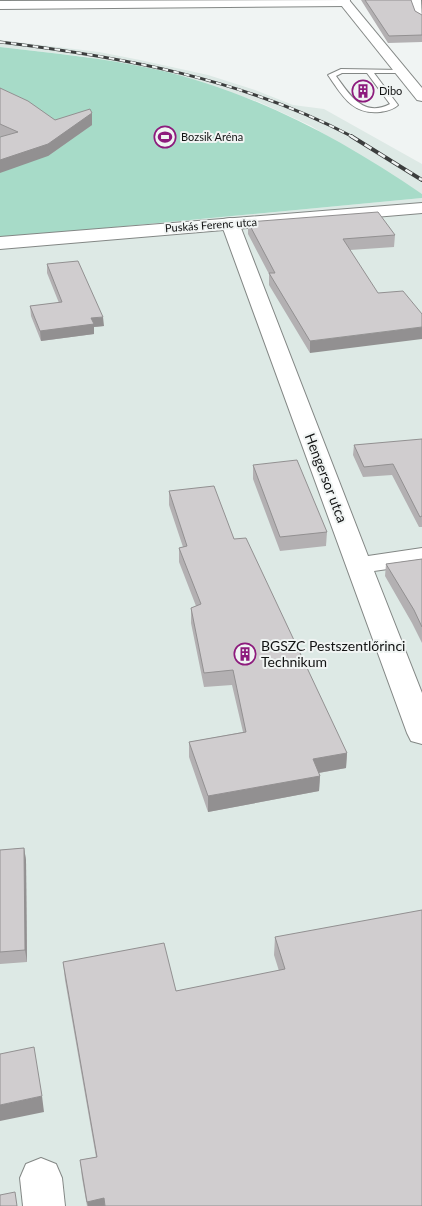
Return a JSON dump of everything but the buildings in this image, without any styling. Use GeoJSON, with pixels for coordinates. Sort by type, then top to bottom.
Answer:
{"type":"FeatureCollection","features":[{"type":"Feature","properties":{"kind":"street"},"geometry":{"type":"LineString","coordinates":[[415,0],[422,18]]}},
{"type":"Feature","properties":{"kind":"street"},"geometry":{"type":"LineString","coordinates":[[0,5],[73,2],[344,1],[400,71],[417,85],[422,97]]}},
{"type":"Feature","properties":{"kind":"street","name":"Puskás Ferenc utca"},"geometry":{"type":"LineString","coordinates":[[0,243],[422,208]]}},
{"type":"Feature","properties":{"kind":"street","name":"Hengersor utca"},"geometry":{"type":"LineString","coordinates":[[230,224],[422,733]]}},
{"type":"Feature","properties":{"kind":"street"},"geometry":{"type":"LineString","coordinates":[[359,565],[422,556]]}},
{"type":"Feature","properties":{"kind":"lane"},"geometry":{"type":"LineString","coordinates":[[368,71],[393,104],[392,107],[366,111],[357,108],[332,75],[341,72],[368,71],[400,71]]}},
{"type":"Feature","properties":{"kind":"shaded area"},"geometry":{"type":"Polygon","coordinates":[[[0,40],[99,52],[140,60],[208,75],[293,105],[324,109],[422,164],[422,194],[311,126],[259,102],[155,69],[88,57],[0,47],[0,40]]]}},
{"type":"Feature","properties":{"kind":"shaded area"},"geometry":{"type":"Polygon","coordinates":[[[422,198],[422,1206],[0,1206],[0,238],[422,198]]]}},
{"type":"Feature","properties":{"kind":"green space","name":"Bozsik Aréna"},"geometry":{"type":"Polygon","coordinates":[[[0,47],[135,65],[190,78],[226,90],[260,103],[327,136],[391,173],[422,194],[422,198],[0,238],[0,47]]]}},
{"type":"Feature","properties":{"kind":"railway"},"geometry":{"type":"LineString","coordinates":[[0,42],[92,55],[181,73],[269,100],[351,136]]}},
{"type":"Feature","properties":{"kind":"railway"},"geometry":{"type":"LineString","coordinates":[[351,136],[422,180]]}},
{"type":"Feature","properties":{"kind":"place","name":"Dibo"},"geometry":{"type":"Point","coordinates":[363,91]}},
{"type":"Feature","properties":{"kind":"place","name":"Bozsik Aréna"},"geometry":{"type":"Point","coordinates":[165,137]}},
{"type":"Feature","properties":{"kind":"place","name":"BGSZC Pestszentlőrinci Technikum"},"geometry":{"type":"Point","coordinates":[245,654]}}]}
